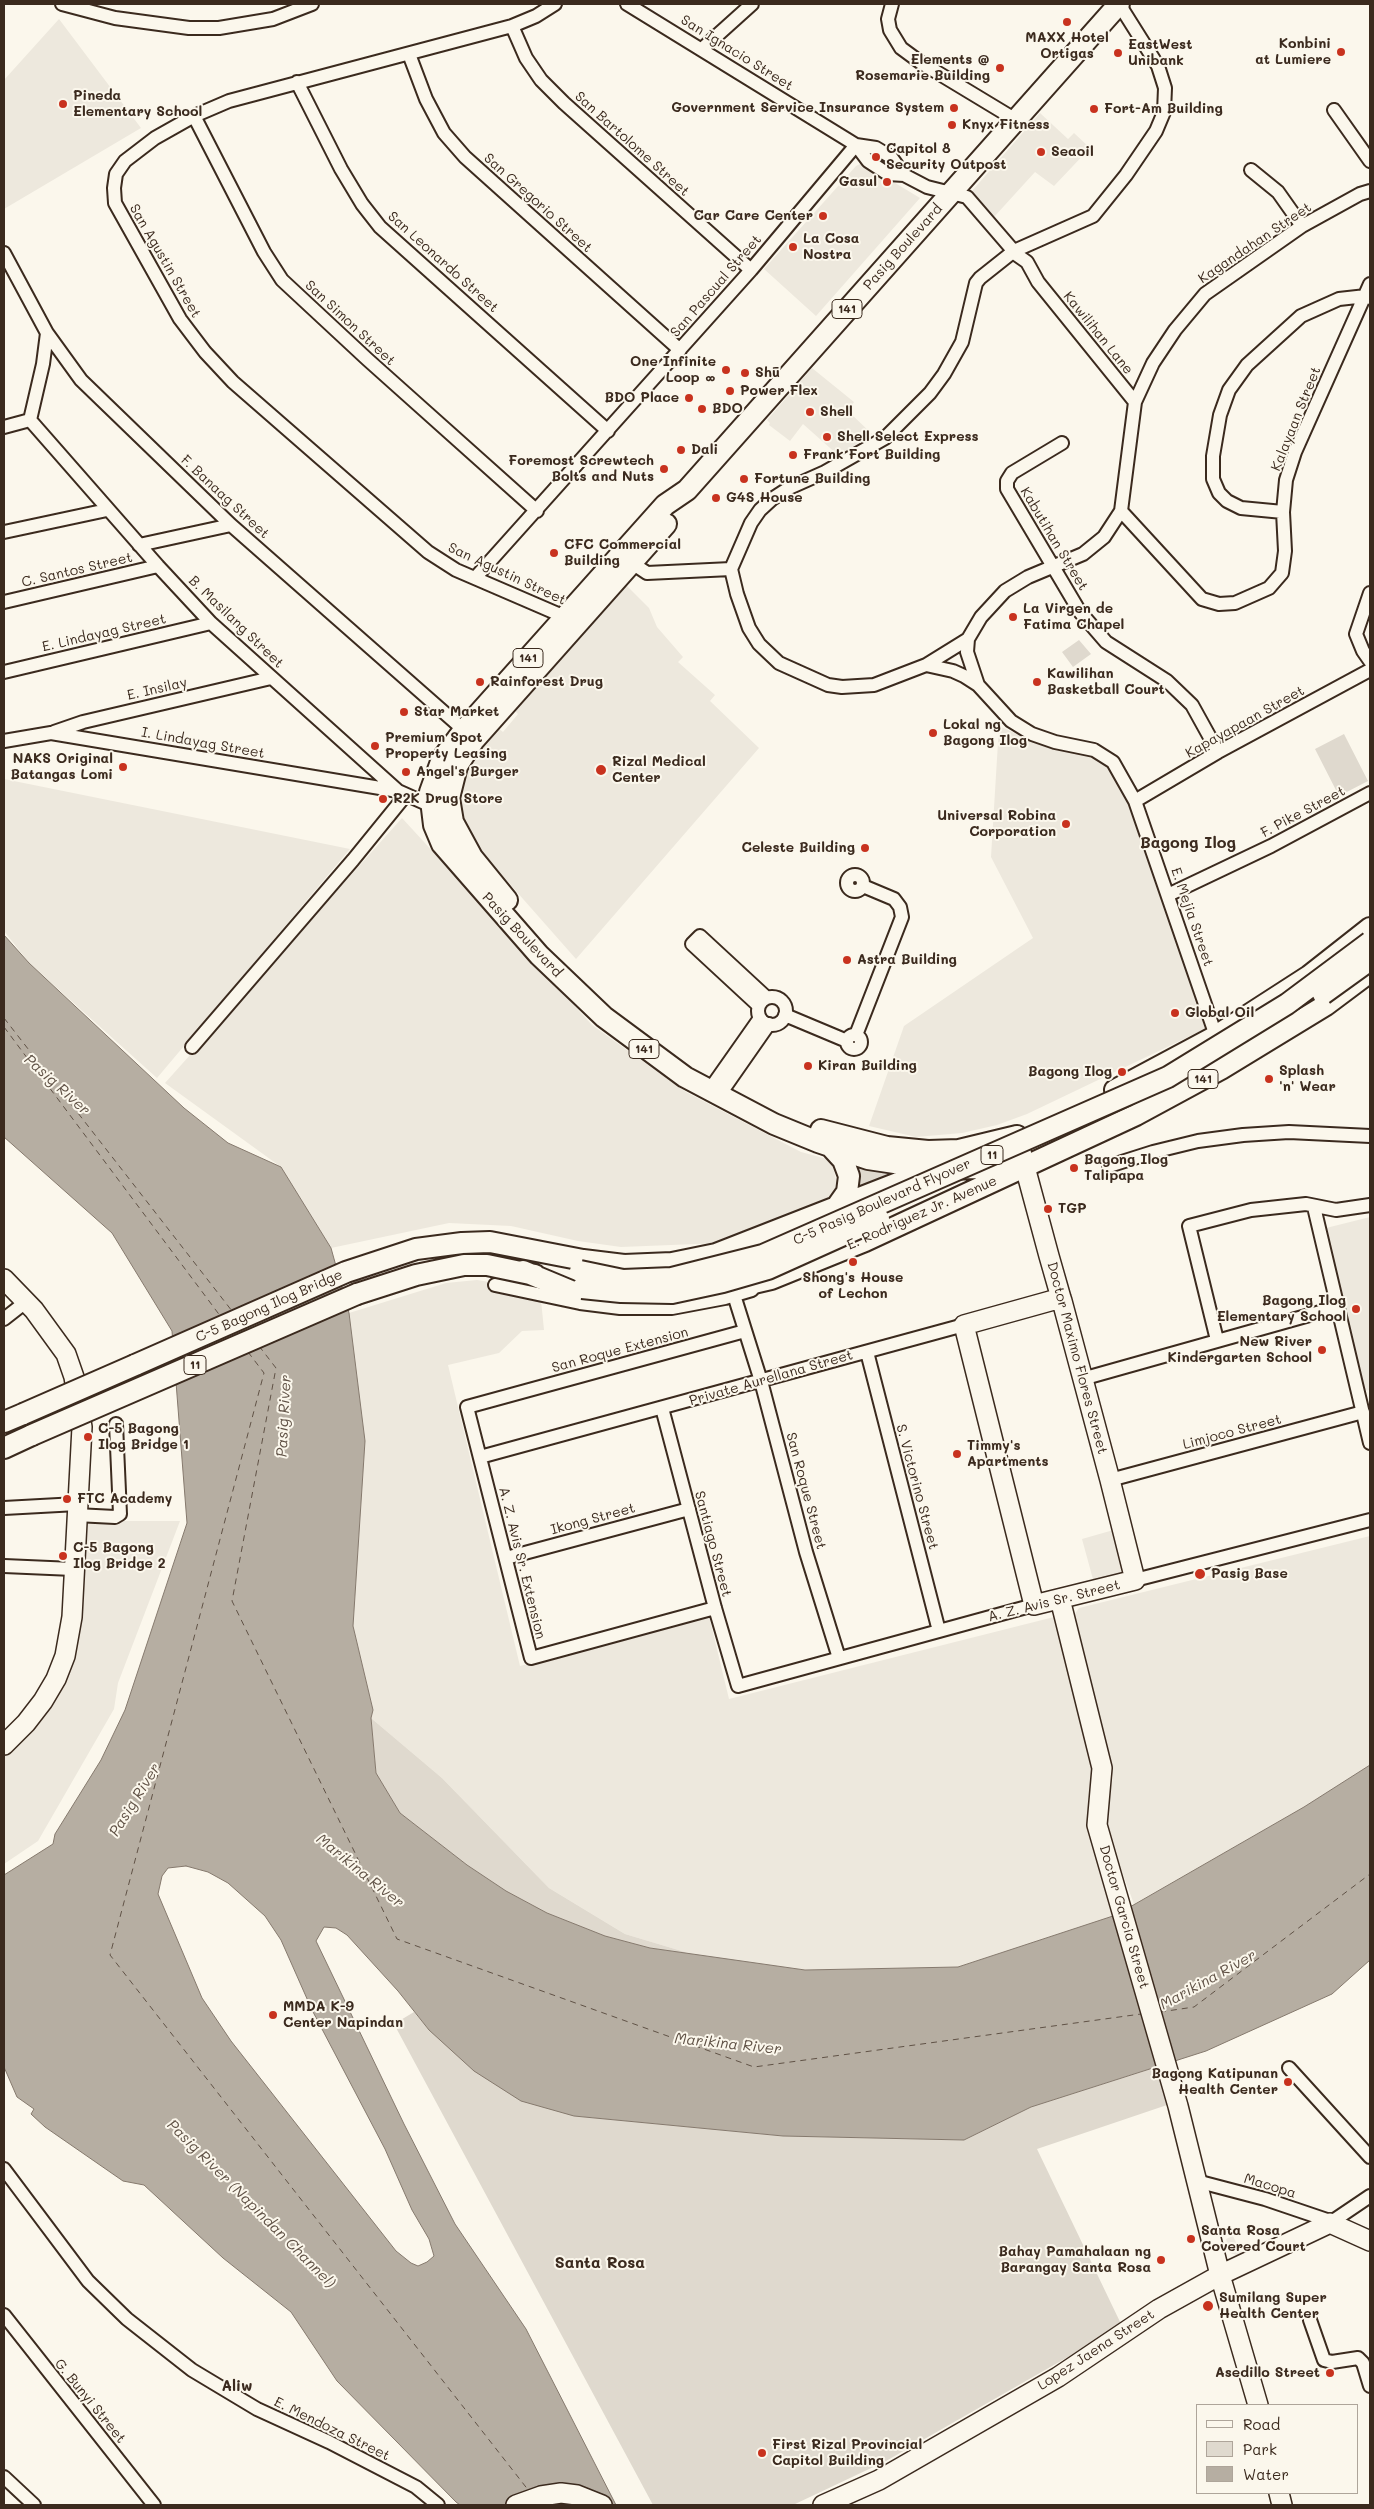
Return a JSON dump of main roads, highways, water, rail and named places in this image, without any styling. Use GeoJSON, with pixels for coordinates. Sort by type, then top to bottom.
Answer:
{"type":"FeatureCollection","features":[{"type":"Feature","properties":{"kind":"main road","name":"Pasig Boulevard"},"geometry":{"type":"LineString","coordinates":[[1024,1167],[935,1169],[868,1159],[831,1147],[766,1120],[707,1090],[664,1063],[604,1017],[539,955],[459,866],[442,844],[434,825],[430,806],[430,792],[442,759],[464,730],[665,505],[686,490],[1119,4]]}},
{"type":"Feature","properties":{"kind":"main road","name":"Pasig Boulevard"},"geometry":{"type":"LineString","coordinates":[[686,490],[675,513],[464,753],[452,780],[449,798],[450,810],[461,840],[472,857],[568,969],[627,1022],[662,1048],[720,1084],[776,1113],[817,1129],[894,1148],[915,1151],[950,1150],[1017,1136]]}},
{"type":"Feature","properties":{"kind":"main road","name":"141"},"geometry":{"type":"LineString","coordinates":[[526,1249],[583,1260],[624,1265],[672,1264],[716,1254],[827,1212],[1017,1136],[1134,1082],[1216,1036],[1309,976],[1370,928]]}},
{"type":"Feature","properties":{"kind":"main road","name":"C-5 Pasig Boulevard Flyover"},"geometry":{"type":"LineString","coordinates":[[526,1249],[580,1271],[623,1280],[672,1278],[763,1255],[1168,1077],[1287,1004],[1370,942]]}},
{"type":"Feature","properties":{"kind":"main road","name":"C-5 Pasig Boulevard Flyover"},"geometry":{"type":"LineString","coordinates":[[524,1271],[582,1288],[621,1292],[672,1293],[723,1282],[768,1269],[1174,1086],[1294,1014],[1370,960]]}},
{"type":"Feature","properties":{"kind":"main road","name":"E. Rodriguez Jr. Avenue"},"geometry":{"type":"LineString","coordinates":[[524,1271],[583,1296],[621,1301],[672,1301],[772,1278],[865,1241],[1144,1110],[1221,1069],[1326,1005],[1370,972]]}},
{"type":"Feature","properties":{"kind":"main road"},"geometry":{"type":"LineString","coordinates":[[1309,976],[1326,1005]]}},
{"type":"Feature","properties":{"kind":"main road"},"geometry":{"type":"LineString","coordinates":[[827,1212],[847,1192],[849,1176],[843,1160],[831,1147]]}},
{"type":"Feature","properties":{"kind":"main road","name":"C-5 Bagong Ilog Bridge"},"geometry":{"type":"LineString","coordinates":[[4,1422],[346,1272],[416,1249],[462,1243],[490,1242],[526,1249]]}},
{"type":"Feature","properties":{"kind":"main road","name":"C-5 Bagong Ilog Bridge"},"geometry":{"type":"LineString","coordinates":[[4,1448],[357,1294],[416,1275],[464,1264],[487,1265],[524,1271]]}},
{"type":"Feature","properties":{"kind":"water"},"geometry":{"type":"Polygon","coordinates":[[[4,935],[29,963],[184,1108],[228,1143],[281,1167],[331,1248],[349,1313],[365,1441],[353,1626],[373,1710],[371,1718],[376,1773],[400,1813],[467,1865],[506,1891],[547,1913],[605,1936],[650,1948],[805,1970],[958,1967],[1116,1915],[1304,1807],[1370,1765],[1370,1960],[1332,1994],[1206,2051],[1031,2107],[964,2140],[783,2136],[574,2116],[521,2101],[474,2071],[429,2030],[398,1991],[347,1935],[336,1928],[324,1927],[316,1941],[404,2124],[455,2224],[526,2329],[616,2505],[460,2505],[337,2381],[291,2312],[223,2258],[144,2185],[123,2181],[45,2127],[31,2114],[34,2109],[17,2097],[4,2067],[4,1875],[53,1844],[55,1834],[101,1760],[125,1710],[187,1523],[172,1331],[112,1233],[4,1137],[4,935]],[[186,1866],[168,1868],[162,1876],[158,1894],[202,1998],[231,2041],[396,2251],[418,2266],[427,2262],[434,2256],[429,2239],[412,2210],[385,2149],[312,2010],[281,1940],[265,1916],[228,1883],[208,1872],[186,1866]]]}},
{"type":"Feature","properties":{"kind":"place","name":"MAXX Hotel Ortigas"},"geometry":{"type":"Point","coordinates":[1067,22]}},
{"type":"Feature","properties":{"kind":"place","name":"Konbini at Lumiere"},"geometry":{"type":"Point","coordinates":[1341,52]}},
{"type":"Feature","properties":{"kind":"place","name":"EastWest Unibank"},"geometry":{"type":"Point","coordinates":[1118,53]}},
{"type":"Feature","properties":{"kind":"place","name":"Elements @ Rosemarie Building"},"geometry":{"type":"Point","coordinates":[1000,68]}},
{"type":"Feature","properties":{"kind":"place","name":"Pineda Elementary School"},"geometry":{"type":"Point","coordinates":[63,104]}},
{"type":"Feature","properties":{"kind":"place","name":"Government Service Insurance System"},"geometry":{"type":"Point","coordinates":[954,108]}},
{"type":"Feature","properties":{"kind":"place","name":"Fort-Am Building"},"geometry":{"type":"Point","coordinates":[1094,109]}},
{"type":"Feature","properties":{"kind":"place","name":"Knyx Fitness"},"geometry":{"type":"Point","coordinates":[952,125]}},
{"type":"Feature","properties":{"kind":"place","name":"Seaoil"},"geometry":{"type":"Point","coordinates":[1041,152]}},
{"type":"Feature","properties":{"kind":"place","name":"Capitol 8 Security Outpost"},"geometry":{"type":"Point","coordinates":[876,157]}},
{"type":"Feature","properties":{"kind":"place","name":"Gasul"},"geometry":{"type":"Point","coordinates":[887,182]}},
{"type":"Feature","properties":{"kind":"place","name":"Car Care Center"},"geometry":{"type":"Point","coordinates":[823,216]}},
{"type":"Feature","properties":{"kind":"place","name":"La Cosa Nostra"},"geometry":{"type":"Point","coordinates":[793,247]}},
{"type":"Feature","properties":{"kind":"place","name":"One Infinite Loop ∞"},"geometry":{"type":"Point","coordinates":[726,370]}},
{"type":"Feature","properties":{"kind":"place","name":"Shū"},"geometry":{"type":"Point","coordinates":[745,373]}},
{"type":"Feature","properties":{"kind":"place","name":"Power Flex"},"geometry":{"type":"Point","coordinates":[730,391]}},
{"type":"Feature","properties":{"kind":"place","name":"BDO Place"},"geometry":{"type":"Point","coordinates":[689,398]}},
{"type":"Feature","properties":{"kind":"place","name":"BDO"},"geometry":{"type":"Point","coordinates":[702,409]}},
{"type":"Feature","properties":{"kind":"place","name":"Shell"},"geometry":{"type":"Point","coordinates":[810,412]}},
{"type":"Feature","properties":{"kind":"place","name":"Shell Select Express"},"geometry":{"type":"Point","coordinates":[827,437]}},
{"type":"Feature","properties":{"kind":"place","name":"Dali"},"geometry":{"type":"Point","coordinates":[681,450]}},
{"type":"Feature","properties":{"kind":"place","name":"Frank Fort Building"},"geometry":{"type":"Point","coordinates":[793,455]}},
{"type":"Feature","properties":{"kind":"place","name":"Foremost Screwtech Bolts and Nuts"},"geometry":{"type":"Point","coordinates":[664,469]}},
{"type":"Feature","properties":{"kind":"place","name":"Fortune Building"},"geometry":{"type":"Point","coordinates":[744,479]}},
{"type":"Feature","properties":{"kind":"place","name":"G4S House"},"geometry":{"type":"Point","coordinates":[716,498]}},
{"type":"Feature","properties":{"kind":"place","name":"CFC Commercial Building"},"geometry":{"type":"Point","coordinates":[554,553]}},
{"type":"Feature","properties":{"kind":"place","name":"La Virgen de Fatima Chapel"},"geometry":{"type":"Point","coordinates":[1013,617]}},
{"type":"Feature","properties":{"kind":"place","name":"Rainforest Drug"},"geometry":{"type":"Point","coordinates":[480,682]}},
{"type":"Feature","properties":{"kind":"place","name":"Kawilihan Basketball Court"},"geometry":{"type":"Point","coordinates":[1037,682]}},
{"type":"Feature","properties":{"kind":"place","name":"Star Market"},"geometry":{"type":"Point","coordinates":[404,712]}},
{"type":"Feature","properties":{"kind":"place","name":"Lokal ng Bagong Ilog"},"geometry":{"type":"Point","coordinates":[933,733]}},
{"type":"Feature","properties":{"kind":"place","name":"Premium Spot Property Leasing"},"geometry":{"type":"Point","coordinates":[375,746]}},
{"type":"Feature","properties":{"kind":"place","name":"NAKS Original Batangas Lomi"},"geometry":{"type":"Point","coordinates":[123,767]}},
{"type":"Feature","properties":{"kind":"place","name":"Rizal Medical Center"},"geometry":{"type":"Point","coordinates":[601,770]}},
{"type":"Feature","properties":{"kind":"place","name":"Angel's Burger"},"geometry":{"type":"Point","coordinates":[406,772]}},
{"type":"Feature","properties":{"kind":"place","name":"R2K Drug Store"},"geometry":{"type":"Point","coordinates":[383,799]}},
{"type":"Feature","properties":{"kind":"place","name":"Universal Robina Corporation"},"geometry":{"type":"Point","coordinates":[1066,824]}},
{"type":"Feature","properties":{"kind":"place","name":"Celeste Building"},"geometry":{"type":"Point","coordinates":[865,848]}},
{"type":"Feature","properties":{"kind":"place","name":"Astra Building"},"geometry":{"type":"Point","coordinates":[847,960]}},
{"type":"Feature","properties":{"kind":"place","name":"Global Oil"},"geometry":{"type":"Point","coordinates":[1175,1013]}},
{"type":"Feature","properties":{"kind":"place","name":"Kiran Building"},"geometry":{"type":"Point","coordinates":[808,1066]}},
{"type":"Feature","properties":{"kind":"place","name":"Bagong Ilog"},"geometry":{"type":"Point","coordinates":[1122,1072]}},
{"type":"Feature","properties":{"kind":"place","name":"Splash 'n' Wear"},"geometry":{"type":"Point","coordinates":[1269,1079]}},
{"type":"Feature","properties":{"kind":"place","name":"Bagong Ilog Talipapa"},"geometry":{"type":"Point","coordinates":[1074,1168]}},
{"type":"Feature","properties":{"kind":"place","name":"TGP"},"geometry":{"type":"Point","coordinates":[1048,1209]}},
{"type":"Feature","properties":{"kind":"place","name":"Shong's House of Lechon"},"geometry":{"type":"Point","coordinates":[853,1262]}},
{"type":"Feature","properties":{"kind":"place","name":"Bagong Ilog Elementary School"},"geometry":{"type":"Point","coordinates":[1356,1309]}},
{"type":"Feature","properties":{"kind":"place","name":"New River Kindergarten School"},"geometry":{"type":"Point","coordinates":[1322,1350]}},
{"type":"Feature","properties":{"kind":"place","name":"C-5 Bagong Ilog Bridge 1"},"geometry":{"type":"Point","coordinates":[88,1437]}},
{"type":"Feature","properties":{"kind":"place","name":"Timmy's Apartments"},"geometry":{"type":"Point","coordinates":[957,1454]}},
{"type":"Feature","properties":{"kind":"place","name":"FTC Academy"},"geometry":{"type":"Point","coordinates":[67,1499]}},
{"type":"Feature","properties":{"kind":"place","name":"C-5 Bagong Ilog Bridge 2"},"geometry":{"type":"Point","coordinates":[63,1556]}},
{"type":"Feature","properties":{"kind":"place","name":"Pasig Base"},"geometry":{"type":"Point","coordinates":[1200,1574]}},
{"type":"Feature","properties":{"kind":"place","name":"MMDA K-9 Center Napindan"},"geometry":{"type":"Point","coordinates":[273,2015]}},
{"type":"Feature","properties":{"kind":"place","name":"Bagong Katipunan Health Center"},"geometry":{"type":"Point","coordinates":[1288,2082]}},
{"type":"Feature","properties":{"kind":"place","name":"Santa Rosa Covered Court"},"geometry":{"type":"Point","coordinates":[1191,2239]}},
{"type":"Feature","properties":{"kind":"place","name":"Bahay Pamahalaan ng Barangay Santa Rosa"},"geometry":{"type":"Point","coordinates":[1161,2260]}},
{"type":"Feature","properties":{"kind":"place","name":"Sumilang Super Health Center"},"geometry":{"type":"Point","coordinates":[1208,2306]}},
{"type":"Feature","properties":{"kind":"place","name":"Asedillo Street"},"geometry":{"type":"Point","coordinates":[1330,2373]}},
{"type":"Feature","properties":{"kind":"place","name":"First Rizal Provincial Capitol Building"},"geometry":{"type":"Point","coordinates":[762,2453]}},
{"type":"Feature","properties":{"kind":"district","name":"Bagong Ilog"},"geometry":{"type":"Point","coordinates":[1188,843]}},
{"type":"Feature","properties":{"kind":"district","name":"Santa Rosa"},"geometry":{"type":"Point","coordinates":[600,2263]}},
{"type":"Feature","properties":{"kind":"district","name":"Aliw"},"geometry":{"type":"Point","coordinates":[237,2386]}},
{"type":"Feature","properties":{"kind":"water label","name":"Pasig River"},"geometry":{"type":"Point","coordinates":[57,1085]}},
{"type":"Feature","properties":{"kind":"water label","name":"Pasig River"},"geometry":{"type":"Point","coordinates":[284,1416]}},
{"type":"Feature","properties":{"kind":"water label","name":"Pasig River"},"geometry":{"type":"Point","coordinates":[135,1800]}},
{"type":"Feature","properties":{"kind":"water label","name":"Marikina River"},"geometry":{"type":"Point","coordinates":[360,1871]}},
{"type":"Feature","properties":{"kind":"water label","name":"Marikina River"},"geometry":{"type":"Point","coordinates":[1208,1980]}},
{"type":"Feature","properties":{"kind":"water label","name":"Marikina River"},"geometry":{"type":"Point","coordinates":[728,2044]}},
{"type":"Feature","properties":{"kind":"water label","name":"Pasig River (Napindan Channel)"},"geometry":{"type":"Point","coordinates":[251,2204]}}]}
